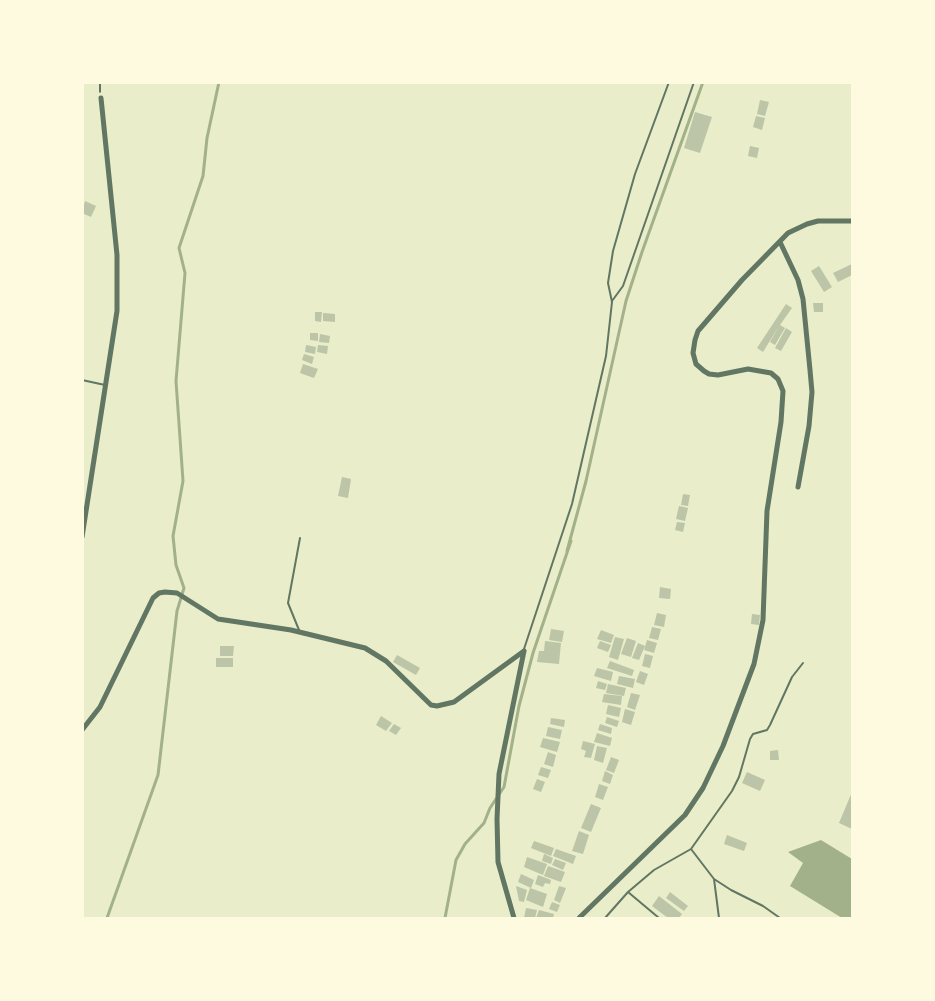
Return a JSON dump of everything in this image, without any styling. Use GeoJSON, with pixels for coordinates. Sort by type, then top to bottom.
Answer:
{"type":"FeatureCollection","features":[{"type":"Feature","properties":{"kind":"street"},"geometry":{"type":"LineString","coordinates":[[82,537],[117,311],[117,255],[101,99]]}},
{"type":"Feature","properties":{"kind":"street"},"geometry":{"type":"LineString","coordinates":[[579,918],[685,815],[703,788],[723,746],[754,664],[763,621],[768,511],[781,422],[783,391],[778,379],[771,373],[760,370],[748,369],[709,374],[696,364],[693,353],[694,340],[698,331],[742,280],[788,233],[818,221],[852,221]]}},
{"type":"Feature","properties":{"kind":"street"},"geometry":{"type":"LineString","coordinates":[[780,242],[798,280],[803,298],[812,392],[809,426],[798,487]]}},
{"type":"Feature","properties":{"kind":"street"},"geometry":{"type":"LineString","coordinates":[[82,730],[100,707],[153,598],[159,593],[177,593],[218,619],[301,632],[375,652],[431,705],[437,706],[454,702],[524,651]]}},
{"type":"Feature","properties":{"kind":"street"},"geometry":{"type":"LineString","coordinates":[[514,918],[498,862],[497,819],[499,774],[524,651]]}},
{"type":"Feature","properties":{"kind":"lane"},"geometry":{"type":"LineString","coordinates":[[524,651],[572,504],[606,356],[612,302],[608,283],[613,251],[634,174],[669,82]]}},
{"type":"Feature","properties":{"kind":"lane"},"geometry":{"type":"LineString","coordinates":[[612,302],[623,286],[694,82]]}},
{"type":"Feature","properties":{"kind":"lane"},"geometry":{"type":"LineString","coordinates":[[82,380],[105,384]]}},
{"type":"Feature","properties":{"kind":"lane"},"geometry":{"type":"LineString","coordinates":[[300,538],[288,603],[301,632]]}},
{"type":"Feature","properties":{"kind":"lane"},"geometry":{"type":"LineString","coordinates":[[604,918],[628,892],[654,870],[691,849],[732,791],[753,734],[767,730],[792,677],[803,663]]}},
{"type":"Feature","properties":{"kind":"lane"},"geometry":{"type":"LineString","coordinates":[[691,849],[714,879],[780,918]]}},
{"type":"Feature","properties":{"kind":"lane"},"geometry":{"type":"LineString","coordinates":[[714,879],[718,918]]}},
{"type":"Feature","properties":{"kind":"lane"},"geometry":{"type":"LineString","coordinates":[[628,892],[659,918]]}},
{"type":"Feature","properties":{"kind":"shaded area"},"geometry":{"type":"Polygon","coordinates":[[[821,840],[852,859],[852,918],[842,918],[790,886],[803,863],[788,852],[821,840]]]}},
{"type":"Feature","properties":{"kind":"building"},"geometry":{"type":"Polygon","coordinates":[[[760,100],[769,102],[765,116],[757,114],[760,100]]]}},
{"type":"Feature","properties":{"kind":"building"},"geometry":{"type":"Polygon","coordinates":[[[695,112],[712,117],[700,153],[684,148],[695,112]]]}},
{"type":"Feature","properties":{"kind":"building"},"geometry":{"type":"Polygon","coordinates":[[[756,116],[765,118],[762,130],[753,127],[756,116]]]}},
{"type":"Feature","properties":{"kind":"building"},"geometry":{"type":"Polygon","coordinates":[[[750,146],[759,148],[757,158],[748,156],[750,146]]]}},
{"type":"Feature","properties":{"kind":"building"},"geometry":{"type":"Polygon","coordinates":[[[85,201],[96,206],[91,217],[82,213],[85,201]]]}},
{"type":"Feature","properties":{"kind":"building"},"geometry":{"type":"Polygon","coordinates":[[[852,264],[852,275],[838,282],[833,273],[852,264]]]}},
{"type":"Feature","properties":{"kind":"building"},"geometry":{"type":"Polygon","coordinates":[[[819,266],[832,287],[824,292],[811,271],[819,266]]]}},
{"type":"Feature","properties":{"kind":"building"},"geometry":{"type":"Polygon","coordinates":[[[813,303],[823,303],[823,312],[814,312],[813,303]]]}},
{"type":"Feature","properties":{"kind":"building"},"geometry":{"type":"Polygon","coordinates":[[[786,304],[792,308],[780,325],[785,328],[775,345],[770,342],[779,326],[763,352],[757,348],[786,304]]]}},
{"type":"Feature","properties":{"kind":"building"},"geometry":{"type":"Polygon","coordinates":[[[315,312],[322,312],[321,322],[315,321],[315,312]]]}},
{"type":"Feature","properties":{"kind":"building"},"geometry":{"type":"Polygon","coordinates":[[[323,313],[335,314],[335,322],[323,321],[323,313]]]}},
{"type":"Feature","properties":{"kind":"building"},"geometry":{"type":"Polygon","coordinates":[[[786,328],[792,332],[781,351],[775,348],[786,328]]]}},
{"type":"Feature","properties":{"kind":"building"},"geometry":{"type":"Polygon","coordinates":[[[310,333],[318,333],[318,341],[310,340],[310,333]]]}},
{"type":"Feature","properties":{"kind":"building"},"geometry":{"type":"Polygon","coordinates":[[[320,334],[330,336],[329,343],[319,342],[320,334]]]}},
{"type":"Feature","properties":{"kind":"building"},"geometry":{"type":"Polygon","coordinates":[[[306,345],[316,347],[315,354],[305,352],[306,345]]]}},
{"type":"Feature","properties":{"kind":"building"},"geometry":{"type":"Polygon","coordinates":[[[318,345],[328,346],[327,354],[317,352],[318,345]]]}},
{"type":"Feature","properties":{"kind":"building"},"geometry":{"type":"Polygon","coordinates":[[[304,354],[314,357],[312,364],[302,360],[304,354]]]}},
{"type":"Feature","properties":{"kind":"building"},"geometry":{"type":"Polygon","coordinates":[[[303,364],[318,369],[314,378],[300,373],[303,364]]]}},
{"type":"Feature","properties":{"kind":"building"},"geometry":{"type":"Polygon","coordinates":[[[342,477],[351,479],[348,498],[338,496],[342,477]]]}},
{"type":"Feature","properties":{"kind":"building"},"geometry":{"type":"Polygon","coordinates":[[[683,494],[690,495],[688,506],[681,505],[683,494]]]}},
{"type":"Feature","properties":{"kind":"building"},"geometry":{"type":"Polygon","coordinates":[[[679,506],[688,508],[685,521],[676,519],[679,506]]]}},
{"type":"Feature","properties":{"kind":"building"},"geometry":{"type":"Polygon","coordinates":[[[677,522],[685,523],[683,532],[675,530],[677,522]]]}},
{"type":"Feature","properties":{"kind":"building"},"geometry":{"type":"Polygon","coordinates":[[[660,587],[671,589],[670,599],[659,598],[660,587]]]}},
{"type":"Feature","properties":{"kind":"building"},"geometry":{"type":"Polygon","coordinates":[[[657,613],[666,615],[664,627],[654,625],[657,613]]]}},
{"type":"Feature","properties":{"kind":"building"},"geometry":{"type":"Polygon","coordinates":[[[752,614],[760,615],[759,625],[751,624],[752,614]]]}},
{"type":"Feature","properties":{"kind":"building"},"geometry":{"type":"Polygon","coordinates":[[[652,627],[661,629],[658,640],[649,638],[652,627]]]}},
{"type":"Feature","properties":{"kind":"building"},"geometry":{"type":"Polygon","coordinates":[[[551,629],[564,631],[562,642],[549,640],[551,629]]]}},
{"type":"Feature","properties":{"kind":"building"},"geometry":{"type":"Polygon","coordinates":[[[601,630],[614,635],[611,643],[597,639],[601,630]]]}},
{"type":"Feature","properties":{"kind":"building"},"geometry":{"type":"Polygon","coordinates":[[[615,637],[624,639],[618,660],[609,657],[615,637]]]}},
{"type":"Feature","properties":{"kind":"building"},"geometry":{"type":"Polygon","coordinates":[[[627,638],[636,641],[631,657],[621,654],[627,638]]]}},
{"type":"Feature","properties":{"kind":"building"},"geometry":{"type":"Polygon","coordinates":[[[647,640],[657,643],[654,653],[644,650],[647,640]]]}},
{"type":"Feature","properties":{"kind":"building"},"geometry":{"type":"Polygon","coordinates":[[[545,641],[561,643],[559,664],[537,662],[539,651],[544,651],[545,641]]]}},
{"type":"Feature","properties":{"kind":"building"},"geometry":{"type":"Polygon","coordinates":[[[600,641],[611,645],[608,652],[597,648],[600,641]]]}},
{"type":"Feature","properties":{"kind":"building"},"geometry":{"type":"Polygon","coordinates":[[[638,643],[645,646],[639,660],[632,658],[638,643]]]}},
{"type":"Feature","properties":{"kind":"building"},"geometry":{"type":"Polygon","coordinates":[[[220,646],[234,646],[233,656],[220,656],[220,646]]]}},
{"type":"Feature","properties":{"kind":"building"},"geometry":{"type":"Polygon","coordinates":[[[645,654],[653,656],[650,668],[642,666],[645,654]]]}},
{"type":"Feature","properties":{"kind":"building"},"geometry":{"type":"Polygon","coordinates":[[[397,655],[420,668],[416,675],[393,662],[397,655]]]}},
{"type":"Feature","properties":{"kind":"building"},"geometry":{"type":"Polygon","coordinates":[[[216,658],[233,658],[233,667],[216,667],[216,658]]]}},
{"type":"Feature","properties":{"kind":"building"},"geometry":{"type":"Polygon","coordinates":[[[610,661],[634,670],[632,676],[607,668],[610,661]]]}},
{"type":"Feature","properties":{"kind":"building"},"geometry":{"type":"Polygon","coordinates":[[[597,668],[613,672],[611,681],[594,676],[597,668]]]}},
{"type":"Feature","properties":{"kind":"building"},"geometry":{"type":"Polygon","coordinates":[[[640,671],[648,674],[644,685],[636,682],[640,671]]]}},
{"type":"Feature","properties":{"kind":"building"},"geometry":{"type":"Polygon","coordinates":[[[619,676],[635,679],[633,688],[617,684],[619,676]]]}},
{"type":"Feature","properties":{"kind":"building"},"geometry":{"type":"Polygon","coordinates":[[[598,681],[607,684],[605,690],[596,688],[598,681]]]}},
{"type":"Feature","properties":{"kind":"building"},"geometry":{"type":"Polygon","coordinates":[[[608,684],[626,688],[624,696],[606,693],[608,684]]]}},
{"type":"Feature","properties":{"kind":"building"},"geometry":{"type":"Polygon","coordinates":[[[631,693],[640,695],[635,710],[627,707],[631,693]]]}},
{"type":"Feature","properties":{"kind":"building"},"geometry":{"type":"Polygon","coordinates":[[[604,694],[622,696],[621,705],[602,702],[604,694]]]}},
{"type":"Feature","properties":{"kind":"building"},"geometry":{"type":"Polygon","coordinates":[[[608,705],[621,708],[619,717],[606,714],[608,705]]]}},
{"type":"Feature","properties":{"kind":"building"},"geometry":{"type":"Polygon","coordinates":[[[625,709],[635,712],[631,725],[622,722],[625,709]]]}},
{"type":"Feature","properties":{"kind":"building"},"geometry":{"type":"Polygon","coordinates":[[[381,716],[392,723],[386,731],[376,725],[381,716]]]}},
{"type":"Feature","properties":{"kind":"building"},"geometry":{"type":"Polygon","coordinates":[[[607,717],[619,721],[617,727],[605,723],[607,717]]]}},
{"type":"Feature","properties":{"kind":"building"},"geometry":{"type":"Polygon","coordinates":[[[551,718],[565,720],[564,727],[550,724],[551,718]]]}},
{"type":"Feature","properties":{"kind":"building"},"geometry":{"type":"Polygon","coordinates":[[[394,724],[401,728],[396,735],[389,731],[394,724]]]}},
{"type":"Feature","properties":{"kind":"building"},"geometry":{"type":"Polygon","coordinates":[[[600,724],[612,728],[611,734],[598,730],[600,724]]]}},
{"type":"Feature","properties":{"kind":"building"},"geometry":{"type":"Polygon","coordinates":[[[548,727],[562,730],[560,739],[546,736],[548,727]]]}},
{"type":"Feature","properties":{"kind":"building"},"geometry":{"type":"Polygon","coordinates":[[[597,733],[612,738],[610,746],[594,742],[597,733]]]}},
{"type":"Feature","properties":{"kind":"building"},"geometry":{"type":"Polygon","coordinates":[[[543,738],[560,742],[557,752],[540,747],[543,738]]]}},
{"type":"Feature","properties":{"kind":"building"},"geometry":{"type":"Polygon","coordinates":[[[583,741],[595,744],[591,758],[584,757],[586,751],[581,749],[583,741]]]}},
{"type":"Feature","properties":{"kind":"building"},"geometry":{"type":"Polygon","coordinates":[[[597,746],[607,748],[603,763],[594,760],[597,746]]]}},
{"type":"Feature","properties":{"kind":"building"},"geometry":{"type":"Polygon","coordinates":[[[778,750],[779,760],[770,760],[770,751],[778,750]]]}},
{"type":"Feature","properties":{"kind":"building"},"geometry":{"type":"Polygon","coordinates":[[[548,752],[556,755],[553,767],[544,764],[548,752]]]}},
{"type":"Feature","properties":{"kind":"building"},"geometry":{"type":"Polygon","coordinates":[[[611,757],[619,760],[614,773],[606,770],[611,757]]]}},
{"type":"Feature","properties":{"kind":"building"},"geometry":{"type":"Polygon","coordinates":[[[541,767],[551,770],[548,778],[538,775],[541,767]]]}},
{"type":"Feature","properties":{"kind":"building"},"geometry":{"type":"Polygon","coordinates":[[[605,771],[613,775],[610,784],[602,781],[605,771]]]}},
{"type":"Feature","properties":{"kind":"building"},"geometry":{"type":"Polygon","coordinates":[[[747,772],[765,780],[760,791],[742,783],[747,772]]]}},
{"type":"Feature","properties":{"kind":"building"},"geometry":{"type":"Polygon","coordinates":[[[537,779],[545,782],[541,792],[533,789],[537,779]]]}},
{"type":"Feature","properties":{"kind":"building"},"geometry":{"type":"Polygon","coordinates":[[[599,784],[608,787],[603,800],[595,797],[599,784]]]}},
{"type":"Feature","properties":{"kind":"building"},"geometry":{"type":"Polygon","coordinates":[[[852,792],[852,829],[839,823],[852,792]]]}},
{"type":"Feature","properties":{"kind":"building"},"geometry":{"type":"Polygon","coordinates":[[[591,804],[601,808],[591,832],[581,828],[591,804]]]}},
{"type":"Feature","properties":{"kind":"building"},"geometry":{"type":"Polygon","coordinates":[[[579,831],[589,835],[583,854],[572,851],[579,831]]]}},
{"type":"Feature","properties":{"kind":"building"},"geometry":{"type":"Polygon","coordinates":[[[727,835],[747,843],[744,851],[724,844],[727,835]]]}},
{"type":"Feature","properties":{"kind":"building"},"geometry":{"type":"Polygon","coordinates":[[[534,841],[554,848],[551,856],[531,848],[534,841]]]}},
{"type":"Feature","properties":{"kind":"building"},"geometry":{"type":"Polygon","coordinates":[[[556,849],[576,856],[573,864],[553,856],[556,849]]]}},
{"type":"Feature","properties":{"kind":"building"},"geometry":{"type":"Polygon","coordinates":[[[544,854],[553,858],[551,864],[542,861],[544,854]]]}},
{"type":"Feature","properties":{"kind":"building"},"geometry":{"type":"Polygon","coordinates":[[[527,857],[547,864],[543,875],[524,867],[527,857]]]}},
{"type":"Feature","properties":{"kind":"building"},"geometry":{"type":"Polygon","coordinates":[[[555,859],[566,863],[563,870],[552,865],[555,859]]]}},
{"type":"Feature","properties":{"kind":"building"},"geometry":{"type":"Polygon","coordinates":[[[548,866],[565,872],[561,882],[544,876],[548,866]]]}},
{"type":"Feature","properties":{"kind":"building"},"geometry":{"type":"Polygon","coordinates":[[[521,874],[534,880],[531,888],[518,882],[521,874]]]}},
{"type":"Feature","properties":{"kind":"building"},"geometry":{"type":"Polygon","coordinates":[[[538,875],[551,880],[550,884],[545,883],[543,887],[535,884],[538,875]]]}},
{"type":"Feature","properties":{"kind":"building"},"geometry":{"type":"Polygon","coordinates":[[[516,886],[527,890],[524,902],[519,901],[516,886]]]}},
{"type":"Feature","properties":{"kind":"building"},"geometry":{"type":"Polygon","coordinates":[[[559,886],[566,888],[560,903],[554,900],[559,886]]]}},
{"type":"Feature","properties":{"kind":"building"},"geometry":{"type":"Polygon","coordinates":[[[530,888],[547,894],[543,907],[526,900],[530,888]]]}},
{"type":"Feature","properties":{"kind":"building"},"geometry":{"type":"Polygon","coordinates":[[[670,892],[688,906],[684,911],[666,898],[670,892]]]}},
{"type":"Feature","properties":{"kind":"building"},"geometry":{"type":"Polygon","coordinates":[[[659,896],[682,914],[679,918],[668,918],[652,906],[659,896]]]}},
{"type":"Feature","properties":{"kind":"building"},"geometry":{"type":"Polygon","coordinates":[[[552,902],[560,905],[557,912],[549,909],[552,902]]]}},
{"type":"Feature","properties":{"kind":"building"},"geometry":{"type":"Polygon","coordinates":[[[526,908],[537,910],[535,918],[524,918],[526,908]]]}},
{"type":"Feature","properties":{"kind":"building"},"geometry":{"type":"Polygon","coordinates":[[[539,910],[554,914],[553,918],[536,918],[539,910]]]}},
{"type":"Feature","properties":{"kind":"waterway"},"geometry":{"type":"LineString","coordinates":[[107,918],[158,775],[177,611],[184,588],[176,565],[173,536],[183,481],[176,381],[185,273],[179,248],[203,176],[207,138],[219,82]]}},
{"type":"Feature","properties":{"kind":"waterway"},"geometry":{"type":"LineString","coordinates":[[445,918],[456,860],[465,844],[484,823],[490,808],[504,787],[519,706],[533,653],[571,541],[567,551],[586,481],[626,301],[703,82]]}}]}
